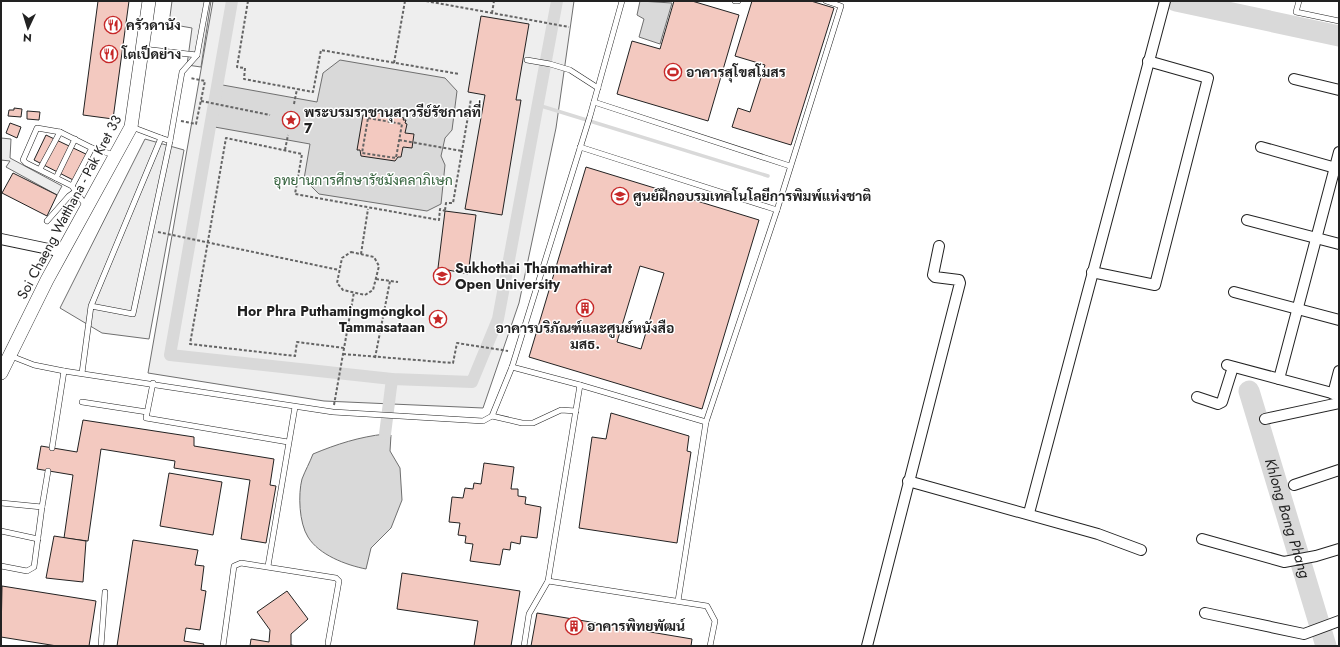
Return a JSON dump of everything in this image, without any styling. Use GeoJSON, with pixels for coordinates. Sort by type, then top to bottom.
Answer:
{"type":"FeatureCollection","features":[{"type":"Feature","properties":{"kind":"street","name":"Soi Chaeng Watthana - Pak Kret 33"},"geometry":{"type":"LineString","coordinates":[[1,373],[11,356],[47,280],[131,127],[149,1]]}},
{"type":"Feature","properties":{"kind":"street"},"geometry":{"type":"LineString","coordinates":[[1029,513],[1165,1]]}},
{"type":"Feature","properties":{"kind":"street"},"geometry":{"type":"LineString","coordinates":[[1092,272],[1155,285],[1208,78],[1148,61]]}},
{"type":"Feature","properties":{"kind":"street"},"geometry":{"type":"LineString","coordinates":[[1294,79],[1339,90]]}},
{"type":"Feature","properties":{"kind":"street"},"geometry":{"type":"LineString","coordinates":[[1261,147],[1337,168]]}},
{"type":"Feature","properties":{"kind":"street"},"geometry":{"type":"LineString","coordinates":[[1279,379],[1316,238],[1337,168],[1339,152]]}},
{"type":"Feature","properties":{"kind":"street"},"geometry":{"type":"LineString","coordinates":[[1247,220],[1339,244]]}},
{"type":"Feature","properties":{"kind":"street"},"geometry":{"type":"LineString","coordinates":[[1,239],[63,252]]}},
{"type":"Feature","properties":{"kind":"street"},"geometry":{"type":"LineString","coordinates":[[867,646],[908,481],[960,283],[959,280],[934,277],[933,275],[939,246]]}},
{"type":"Feature","properties":{"kind":"street"},"geometry":{"type":"LineString","coordinates":[[1234,292],[1339,320]]}},
{"type":"Feature","properties":{"kind":"street"},"geometry":{"type":"LineString","coordinates":[[1197,397],[1218,404],[1222,402],[1230,366],[1336,395],[1339,371]]}},
{"type":"Feature","properties":{"kind":"street"},"geometry":{"type":"LineString","coordinates":[[1265,419],[1339,403]]}},
{"type":"Feature","properties":{"kind":"street"},"geometry":{"type":"LineString","coordinates":[[1294,485],[1339,470]]}},
{"type":"Feature","properties":{"kind":"street"},"geometry":{"type":"LineString","coordinates":[[908,481],[1029,513],[1098,534],[1141,550]]}},
{"type":"Feature","properties":{"kind":"street"},"geometry":{"type":"LineString","coordinates":[[1202,539],[1284,562],[1316,556],[1339,549]]}},
{"type":"Feature","properties":{"kind":"street"},"geometry":{"type":"LineString","coordinates":[[1205,614],[1304,634],[1339,622]]}},
{"type":"Feature","properties":{"kind":"lane"},"geometry":{"type":"LineString","coordinates":[[91,306],[133,314],[170,141],[182,72],[197,55],[208,1]]}},
{"type":"Feature","properties":{"kind":"lane"},"geometry":{"type":"LineString","coordinates":[[11,356],[34,365],[64,371],[153,383],[333,412],[483,421],[492,416],[517,352],[590,116],[622,1]]}},
{"type":"Feature","properties":{"kind":"lane"},"geometry":{"type":"LineString","coordinates":[[678,601],[706,422],[777,210],[841,6],[826,1]]}},
{"type":"Feature","properties":{"kind":"lane"},"geometry":{"type":"LineString","coordinates":[[1298,1],[1296,12],[1339,21]]}},
{"type":"Feature","properties":{"kind":"lane"},"geometry":{"type":"LineString","coordinates":[[143,49],[197,55]]}},
{"type":"Feature","properties":{"kind":"lane"},"geometry":{"type":"LineString","coordinates":[[527,60],[550,64],[570,70],[598,88]]}},
{"type":"Feature","properties":{"kind":"lane"},"geometry":{"type":"LineString","coordinates":[[594,102],[790,166]]}},
{"type":"Feature","properties":{"kind":"lane"},"geometry":{"type":"LineString","coordinates":[[131,127],[170,141]]}},
{"type":"Feature","properties":{"kind":"lane"},"geometry":{"type":"LineString","coordinates":[[87,208],[72,186],[26,163],[23,160],[23,156],[37,128],[60,132],[92,148],[115,156]]}},
{"type":"Feature","properties":{"kind":"lane"},"geometry":{"type":"LineString","coordinates":[[40,169],[60,132]]}},
{"type":"Feature","properties":{"kind":"lane"},"geometry":{"type":"LineString","coordinates":[[82,373],[91,306],[161,138]]}},
{"type":"Feature","properties":{"kind":"lane"},"geometry":{"type":"LineString","coordinates":[[56,178],[75,139]]}},
{"type":"Feature","properties":{"kind":"lane"},"geometry":{"type":"LineString","coordinates":[[580,147],[777,210]]}},
{"type":"Feature","properties":{"kind":"lane"},"geometry":{"type":"LineString","coordinates":[[72,186],[92,148]]}},
{"type":"Feature","properties":{"kind":"lane"},"geometry":{"type":"LineString","coordinates":[[47,221],[69,196],[76,192]]}},
{"type":"Feature","properties":{"kind":"lane"},"geometry":{"type":"LineString","coordinates":[[512,367],[580,385],[706,422]]}},
{"type":"Feature","properties":{"kind":"lane"},"geometry":{"type":"LineString","coordinates":[[52,448],[64,371]]}},
{"type":"Feature","properties":{"kind":"lane"},"geometry":{"type":"LineString","coordinates":[[153,383],[146,418],[288,442]]}},
{"type":"Feature","properties":{"kind":"lane"},"geometry":{"type":"LineString","coordinates":[[524,646],[529,614],[548,581],[580,385]]}},
{"type":"Feature","properties":{"kind":"lane"},"geometry":{"type":"LineString","coordinates":[[82,402],[147,412]]}},
{"type":"Feature","properties":{"kind":"lane"},"geometry":{"type":"LineString","coordinates":[[268,566],[295,407]]}},
{"type":"Feature","properties":{"kind":"lane"},"geometry":{"type":"LineString","coordinates":[[492,416],[522,423],[533,423],[561,410],[576,411]]}},
{"type":"Feature","properties":{"kind":"lane"},"geometry":{"type":"LineString","coordinates":[[1,566],[27,571],[32,570],[34,567],[48,471]]}},
{"type":"Feature","properties":{"kind":"lane"},"geometry":{"type":"LineString","coordinates":[[1,503],[42,508]]}},
{"type":"Feature","properties":{"kind":"lane"},"geometry":{"type":"LineString","coordinates":[[1,532],[38,539]]}},
{"type":"Feature","properties":{"kind":"lane"},"geometry":{"type":"LineString","coordinates":[[223,646],[234,566],[242,563],[336,578],[338,582],[328,643]]}},
{"type":"Feature","properties":{"kind":"lane"},"geometry":{"type":"LineString","coordinates":[[548,581],[707,606],[715,621],[710,646]]}},
{"type":"Feature","properties":{"kind":"lane"},"geometry":{"type":"LineString","coordinates":[[101,646],[105,592]]}},
{"type":"Feature","properties":{"kind":"path"},"geometry":{"type":"LineString","coordinates":[[248,1],[236,66],[245,68],[244,79],[313,92],[321,50],[459,74]]}},
{"type":"Feature","properties":{"kind":"path"},"geometry":{"type":"LineString","coordinates":[[394,63],[405,1]]}},
{"type":"Feature","properties":{"kind":"path"},"geometry":{"type":"LineString","coordinates":[[426,1],[569,27]]}},
{"type":"Feature","properties":{"kind":"path"},"geometry":{"type":"LineString","coordinates":[[492,13],[494,1]]}},
{"type":"Feature","properties":{"kind":"path"},"geometry":{"type":"LineString","coordinates":[[174,120],[196,124],[205,81],[181,77]]}},
{"type":"Feature","properties":{"kind":"path"},"geometry":{"type":"LineString","coordinates":[[294,104],[297,89]]}},
{"type":"Feature","properties":{"kind":"path"},"geometry":{"type":"LineString","coordinates":[[344,348],[297,342],[295,356],[190,344],[226,138],[302,154],[295,194],[368,209],[438,220],[440,209],[445,210],[446,202],[453,203],[471,99]]}},
{"type":"Feature","properties":{"kind":"path"},"geometry":{"type":"LineString","coordinates":[[201,101],[270,115]]}},
{"type":"Feature","properties":{"kind":"path"},"geometry":{"type":"LineString","coordinates":[[368,118],[402,124],[399,140],[396,158],[362,153],[368,118]]}},
{"type":"Feature","properties":{"kind":"path"},"geometry":{"type":"LineString","coordinates":[[285,150],[288,135]]}},
{"type":"Feature","properties":{"kind":"path"},"geometry":{"type":"LineString","coordinates":[[399,140],[414,141],[462,151]]}},
{"type":"Feature","properties":{"kind":"path"},"geometry":{"type":"LineString","coordinates":[[361,254],[368,209]]}},
{"type":"Feature","properties":{"kind":"path"},"geometry":{"type":"LineString","coordinates":[[151,231],[339,270]]}},
{"type":"Feature","properties":{"kind":"path"},"geometry":{"type":"LineString","coordinates":[[351,252],[374,257],[378,266],[374,290],[365,295],[343,290],[337,283],[339,270],[342,258],[351,252]]}},
{"type":"Feature","properties":{"kind":"path"},"geometry":{"type":"LineString","coordinates":[[376,279],[398,282]]}},
{"type":"Feature","properties":{"kind":"path"},"geometry":{"type":"LineString","coordinates":[[375,358],[390,281]]}},
{"type":"Feature","properties":{"kind":"path"},"geometry":{"type":"LineString","coordinates":[[333,412],[337,382],[354,292]]}},
{"type":"Feature","properties":{"kind":"path"},"geometry":{"type":"LineString","coordinates":[[343,354],[375,358],[453,363],[457,343],[517,352]]}},
{"type":"Feature","properties":{"kind":"green space","name":"อุทยานการศึกษารัชมังคลาภิเษก"},"geometry":{"type":"Polygon","coordinates":[[[213,1],[574,1],[556,128],[519,303],[483,408],[324,401],[148,373],[213,1]]]}},
{"type":"Feature","properties":{"kind":"shaded area"},"geometry":{"type":"Polygon","coordinates":[[[172,1],[211,1],[201,67],[187,65],[192,28],[169,24],[172,1]]]}},
{"type":"Feature","properties":{"kind":"shaded area"},"geometry":{"type":"Polygon","coordinates":[[[640,1],[672,3],[660,44],[639,37],[644,19],[637,15],[640,1]]]}},
{"type":"Feature","properties":{"kind":"shaded area"},"geometry":{"type":"Polygon","coordinates":[[[340,60],[445,78],[457,91],[452,130],[445,138],[441,156],[445,165],[441,204],[427,211],[319,194],[304,179],[310,144],[209,126],[217,84],[317,102],[323,73],[340,60]]]}},
{"type":"Feature","properties":{"kind":"shaded area"},"geometry":{"type":"Polygon","coordinates":[[[1,138],[11,139],[10,158],[62,186],[57,195],[6,167],[10,161],[1,160],[1,138]]]}},
{"type":"Feature","properties":{"kind":"shaded area"},"geometry":{"type":"Polygon","coordinates":[[[145,139],[184,150],[149,339],[102,333],[60,308],[145,139]]]}},
{"type":"Feature","properties":{"kind":"shaded area"},"geometry":{"type":"Polygon","coordinates":[[[385,434],[391,435],[390,451],[400,468],[402,500],[391,528],[371,548],[366,569],[342,562],[326,554],[308,537],[301,516],[301,485],[302,479],[313,454],[348,441],[385,434]]]}},
{"type":"Feature","properties":{"kind":"building"},"geometry":{"type":"Polygon","coordinates":[[[98,1],[129,1],[113,119],[83,115],[98,1]]]}},
{"type":"Feature","properties":{"kind":"building","name":"อาคารสุโขสโมสร"},"geometry":{"type":"Polygon","coordinates":[[[674,1],[692,1],[739,15],[708,121],[617,94],[632,41],[660,49],[674,1]]]}},
{"type":"Feature","properties":{"kind":"building"},"geometry":{"type":"Polygon","coordinates":[[[752,1],[811,1],[834,8],[791,145],[732,127],[738,108],[750,112],[765,65],[735,56],[752,1]]]}},
{"type":"Feature","properties":{"kind":"building"},"geometry":{"type":"Polygon","coordinates":[[[481,16],[529,24],[516,100],[521,100],[502,215],[465,209],[485,95],[468,92],[481,16]]]}},
{"type":"Feature","properties":{"kind":"building"},"geometry":{"type":"Polygon","coordinates":[[[14,108],[22,109],[21,117],[8,116],[9,110],[14,110],[14,108]]]}},
{"type":"Feature","properties":{"kind":"building"},"geometry":{"type":"Polygon","coordinates":[[[27,111],[40,112],[39,120],[27,119],[27,111]]]}},
{"type":"Feature","properties":{"kind":"building"},"geometry":{"type":"Polygon","coordinates":[[[369,111],[404,118],[403,120],[406,120],[405,123],[407,124],[405,133],[414,134],[412,148],[403,147],[401,157],[398,157],[395,161],[361,156],[360,150],[357,150],[363,115],[366,115],[369,111]]]}},
{"type":"Feature","properties":{"kind":"building"},"geometry":{"type":"Polygon","coordinates":[[[10,123],[21,127],[17,138],[6,133],[10,123]]]}},
{"type":"Feature","properties":{"kind":"building"},"geometry":{"type":"Polygon","coordinates":[[[46,135],[90,156],[77,182],[34,160],[46,135]]]}},
{"type":"Feature","properties":{"kind":"building","name":"อาคารบริภัณฑ์และศูนย์หนังสือ มสธ."},"geometry":{"type":"Polygon","coordinates":[[[586,167],[759,220],[702,409],[529,357],[586,167]],[[640,266],[617,342],[641,349],[664,273],[640,266]]]}},
{"type":"Feature","properties":{"kind":"building"},"geometry":{"type":"Polygon","coordinates":[[[13,173],[57,195],[47,216],[2,193],[13,173]]]}},
{"type":"Feature","properties":{"kind":"building"},"geometry":{"type":"Polygon","coordinates":[[[445,211],[476,215],[468,274],[438,268],[445,211]]]}},
{"type":"Feature","properties":{"kind":"building"},"geometry":{"type":"Polygon","coordinates":[[[611,413],[689,436],[687,451],[691,452],[677,543],[579,528],[592,437],[606,439],[611,413]]]}},
{"type":"Feature","properties":{"kind":"building"},"geometry":{"type":"Polygon","coordinates":[[[83,420],[194,437],[194,446],[274,459],[270,485],[276,486],[266,543],[241,539],[250,480],[174,468],[175,461],[101,449],[88,541],[64,538],[73,475],[37,469],[41,446],[77,452],[83,420]]]}},
{"type":"Feature","properties":{"kind":"building"},"geometry":{"type":"Polygon","coordinates":[[[484,463],[514,467],[511,489],[518,489],[518,496],[526,497],[525,504],[541,507],[537,538],[521,536],[520,544],[511,542],[510,550],[503,549],[500,565],[470,561],[473,544],[465,543],[466,536],[458,535],[460,523],[449,522],[452,497],[463,498],[465,488],[473,489],[474,483],[481,484],[484,463]]]}},
{"type":"Feature","properties":{"kind":"building"},"geometry":{"type":"Polygon","coordinates":[[[169,473],[222,482],[213,535],[160,526],[169,473]]]}},
{"type":"Feature","properties":{"kind":"building"},"geometry":{"type":"Polygon","coordinates":[[[54,536],[86,541],[83,582],[46,578],[54,536]]]}},
{"type":"Feature","properties":{"kind":"building"},"geometry":{"type":"Polygon","coordinates":[[[133,540],[198,550],[195,565],[204,566],[201,590],[206,591],[200,630],[186,628],[184,641],[204,644],[203,646],[117,646],[133,540]]]}},
{"type":"Feature","properties":{"kind":"building"},"geometry":{"type":"Polygon","coordinates":[[[402,573],[520,591],[511,646],[474,646],[478,621],[397,609],[402,573]]]}},
{"type":"Feature","properties":{"kind":"building"},"geometry":{"type":"Polygon","coordinates":[[[2,586],[96,601],[89,646],[57,646],[1,637],[2,586]]]}},
{"type":"Feature","properties":{"kind":"building"},"geometry":{"type":"Polygon","coordinates":[[[287,591],[308,619],[291,634],[291,645],[297,646],[250,646],[251,639],[269,642],[270,630],[257,612],[287,591]]]}},
{"type":"Feature","properties":{"kind":"building","name":"อาคารพิทยพัฒน์"},"geometry":{"type":"Polygon","coordinates":[[[537,613],[692,639],[691,646],[531,646],[537,613]]]}},
{"type":"Feature","properties":{"kind":"waterway"},"geometry":{"type":"LineString","coordinates":[[232,1],[170,355],[392,379],[472,382],[498,319],[557,1]]}},
{"type":"Feature","properties":{"kind":"waterway"},"geometry":{"type":"LineString","coordinates":[[1176,1],[1339,36]]}},
{"type":"Feature","properties":{"kind":"waterway"},"geometry":{"type":"LineString","coordinates":[[538,105],[768,176]]}},
{"type":"Feature","properties":{"kind":"waterway"},"geometry":{"type":"LineString","coordinates":[[385,434],[392,379]]}},
{"type":"Feature","properties":{"kind":"waterway","name":"Khlong Bang Phang"},"geometry":{"type":"LineString","coordinates":[[1249,391],[1326,646]]}},
{"type":"Feature","properties":{"kind":"place","name":"ครัวดานัง"},"geometry":{"type":"Point","coordinates":[113,25]}},
{"type":"Feature","properties":{"kind":"place","name":"โตเป็ดย่าง"},"geometry":{"type":"Point","coordinates":[109,54]}},
{"type":"Feature","properties":{"kind":"place","name":"อาคารสุโขสโมสร"},"geometry":{"type":"Point","coordinates":[673,72]}},
{"type":"Feature","properties":{"kind":"place","name":"พระบรมราชานุสาวรีย์รัชกาลที่ 7"},"geometry":{"type":"Point","coordinates":[291,120]}},
{"type":"Feature","properties":{"kind":"place","name":"ศูนย์ฝึกอบรมเทคโนโลยีการพิมพ์แห่งชาติ"},"geometry":{"type":"Point","coordinates":[620,196]}},
{"type":"Feature","properties":{"kind":"place","name":"Sukhothai Thammathirat Open University"},"geometry":{"type":"Point","coordinates":[442,276]}},
{"type":"Feature","properties":{"kind":"place","name":"อาคารบริภัณฑ์และศูนย์หนังสือ มสธ."},"geometry":{"type":"Point","coordinates":[585,308]}},
{"type":"Feature","properties":{"kind":"place","name":"Hor Phra Puthamingmongkol Tammasataan"},"geometry":{"type":"Point","coordinates":[438,319]}},
{"type":"Feature","properties":{"kind":"place","name":"อาคารพิทยพัฒน์"},"geometry":{"type":"Point","coordinates":[574,626]}}]}
